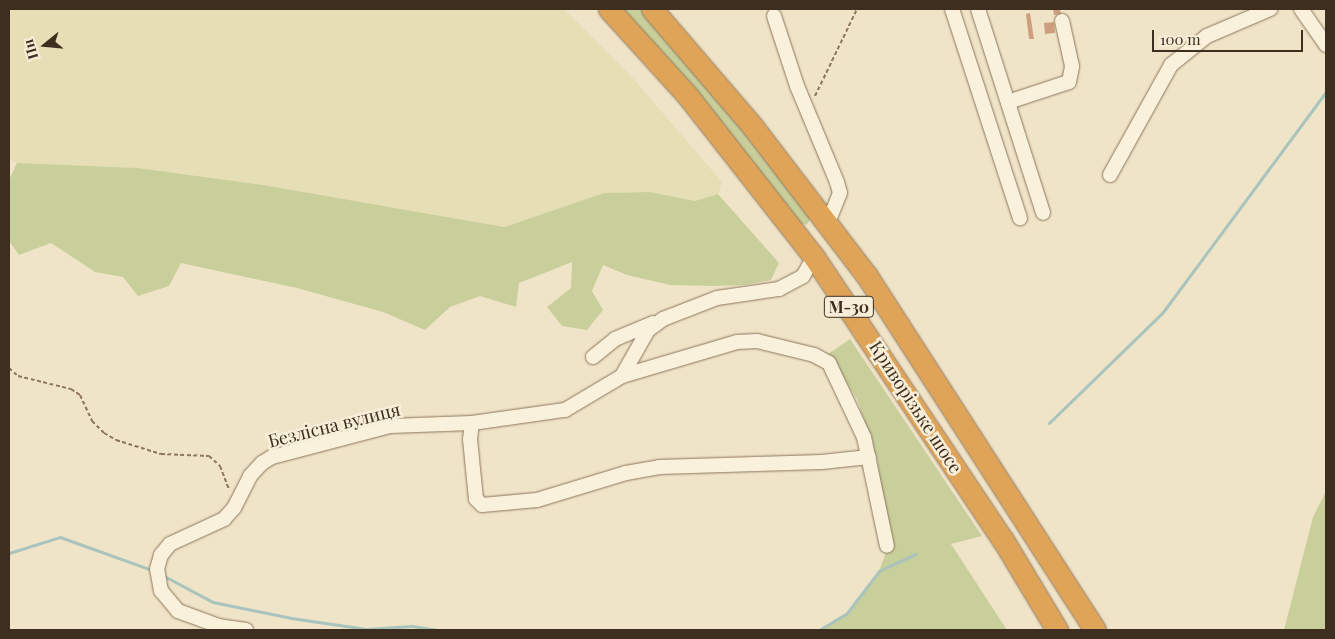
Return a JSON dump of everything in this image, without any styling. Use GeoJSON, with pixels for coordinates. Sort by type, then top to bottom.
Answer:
{"type":"FeatureCollection","features":[{"type":"Feature","properties":{"kind":"highway","name":"Криворізьке шосе"},"geometry":{"type":"LineString","coordinates":[[608,9],[687,95],[814,257],[1004,540],[1057,630]]}},
{"type":"Feature","properties":{"kind":"highway","name":"Криворізьке шосе"},"geometry":{"type":"LineString","coordinates":[[652,9],[753,126],[867,276],[1095,630]]}},
{"type":"Feature","properties":{"kind":"street"},"geometry":{"type":"LineString","coordinates":[[952,9],[1020,218]]}},
{"type":"Feature","properties":{"kind":"street"},"geometry":{"type":"LineString","coordinates":[[978,9],[1043,213]]}},
{"type":"Feature","properties":{"kind":"street"},"geometry":{"type":"LineString","coordinates":[[1110,175],[1171,65],[1207,36],[1270,9]]}},
{"type":"Feature","properties":{"kind":"street"},"geometry":{"type":"LineString","coordinates":[[1301,9],[1326,45]]}},
{"type":"Feature","properties":{"kind":"street"},"geometry":{"type":"LineString","coordinates":[[774,16],[811,120],[840,193],[828,223]]}},
{"type":"Feature","properties":{"kind":"street"},"geometry":{"type":"LineString","coordinates":[[1008,102],[1069,82],[1072,66],[1062,20]]}},
{"type":"Feature","properties":{"kind":"street","name":"Безлісна вулиця"},"geometry":{"type":"LineString","coordinates":[[622,376],[648,330],[663,319],[716,298],[778,289],[803,276],[814,257]]}},
{"type":"Feature","properties":{"kind":"street"},"geometry":{"type":"LineString","coordinates":[[593,357],[615,339],[663,319]]}},
{"type":"Feature","properties":{"kind":"street","name":"Безлісна вулиця"},"geometry":{"type":"LineString","coordinates":[[246,630],[219,626],[178,611],[166,601],[157,579],[161,555],[170,544],[224,518],[234,508],[250,476],[272,457],[390,426],[472,423],[565,410],[622,376],[737,342],[758,341],[814,355],[829,363],[864,437],[887,546]]}},
{"type":"Feature","properties":{"kind":"street"},"geometry":{"type":"LineString","coordinates":[[472,423],[470,439],[476,499],[482,504],[537,500],[626,473],[659,467],[822,462],[868,457]]}},
{"type":"Feature","properties":{"kind":"path"},"geometry":{"type":"LineString","coordinates":[[811,120],[811,104],[857,9]]}},
{"type":"Feature","properties":{"kind":"path"},"geometry":{"type":"LineString","coordinates":[[9,368],[18,376],[75,392],[92,421],[104,433],[116,440],[161,454],[209,456],[220,466],[234,508]]}},
{"type":"Feature","properties":{"kind":"shaded area"},"geometry":{"type":"Polygon","coordinates":[[[9,9],[564,9],[631,76],[722,182],[718,194],[695,201],[650,192],[604,193],[504,227],[263,185],[138,168],[17,163],[9,160],[9,9]]]}},
{"type":"Feature","properties":{"kind":"green space"},"geometry":{"type":"Polygon","coordinates":[[[618,9],[643,9],[812,215],[807,225],[799,223],[618,9]]]}},
{"type":"Feature","properties":{"kind":"green space"},"geometry":{"type":"Polygon","coordinates":[[[17,163],[138,168],[263,185],[504,227],[604,193],[650,192],[695,201],[718,194],[779,263],[771,280],[744,285],[713,286],[670,285],[627,275],[603,265],[592,291],[603,310],[587,330],[562,326],[547,307],[571,288],[572,262],[519,283],[516,307],[480,296],[450,307],[425,330],[383,312],[297,288],[181,263],[169,286],[138,296],[123,277],[95,272],[51,243],[19,255],[9,241],[9,180],[17,163]]]}},
{"type":"Feature","properties":{"kind":"green space"},"geometry":{"type":"Polygon","coordinates":[[[850,339],[982,536],[951,544],[1007,630],[819,630],[848,613],[879,571],[890,542],[877,459],[857,399],[828,354],[850,339]]]}},
{"type":"Feature","properties":{"kind":"green space"},"geometry":{"type":"Polygon","coordinates":[[[1326,491],[1326,630],[1284,630],[1313,517],[1326,491]]]}},
{"type":"Feature","properties":{"kind":"building"},"geometry":{"type":"Polygon","coordinates":[[[1053,9],[1060,9],[1061,14],[1054,15],[1053,9]]]}},
{"type":"Feature","properties":{"kind":"building"},"geometry":{"type":"Polygon","coordinates":[[[1030,13],[1034,39],[1029,39],[1026,14],[1030,13]]]}},
{"type":"Feature","properties":{"kind":"building"},"geometry":{"type":"Polygon","coordinates":[[[1054,22],[1055,33],[1045,34],[1044,23],[1054,22]]]}},
{"type":"Feature","properties":{"kind":"waterway"},"geometry":{"type":"LineString","coordinates":[[1049,423],[1163,312],[1326,92]]}},
{"type":"Feature","properties":{"kind":"waterway"},"geometry":{"type":"LineString","coordinates":[[9,553],[60,537],[149,569]]}},
{"type":"Feature","properties":{"kind":"waterway"},"geometry":{"type":"LineString","coordinates":[[819,630],[847,613],[879,571],[915,554]]}},
{"type":"Feature","properties":{"kind":"waterway"},"geometry":{"type":"LineString","coordinates":[[164,576],[213,602],[291,618],[366,629],[412,626],[438,630]]}}]}
